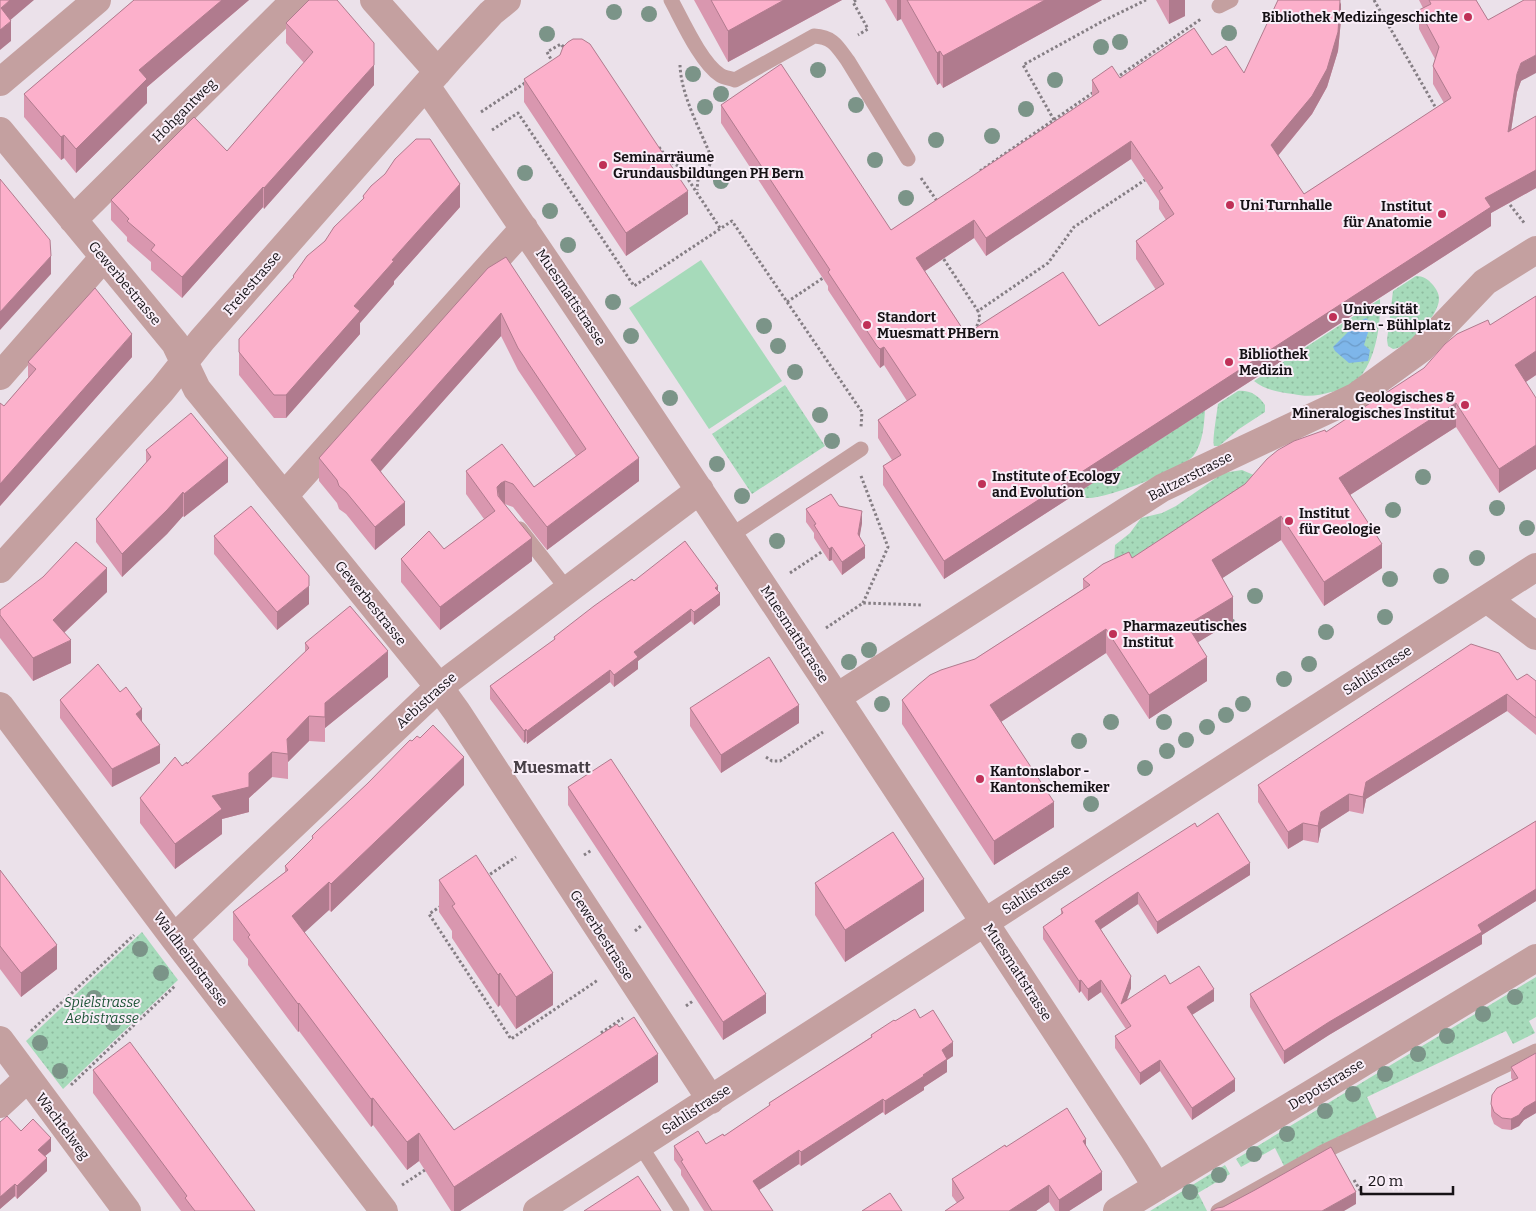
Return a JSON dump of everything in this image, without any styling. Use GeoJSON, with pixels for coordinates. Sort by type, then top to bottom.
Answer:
{"type":"FeatureCollection","features":[{"type":"Feature","properties":{"kind":"street"},"geometry":{"type":"LineString","coordinates":[[0,82],[97,0]]}},
{"type":"Feature","properties":{"kind":"street","name":"Hohgantweg"},"geometry":{"type":"LineString","coordinates":[[73,220],[295,0]]}},
{"type":"Feature","properties":{"kind":"street","name":"Muesmattstrasse"},"geometry":{"type":"LineString","coordinates":[[374,0],[432,79],[524,228],[986,922],[1157,1187]]}},
{"type":"Feature","properties":{"kind":"street","name":"Freiestrasse"},"geometry":{"type":"LineString","coordinates":[[0,568],[162,390],[184,362],[432,79],[491,13],[507,0]]}},
{"type":"Feature","properties":{"kind":"street","name":"Gewerbestrasse"},"geometry":{"type":"LineString","coordinates":[[0,131],[175,342],[197,389],[439,687],[711,1100]]}},
{"type":"Feature","properties":{"kind":"street"},"geometry":{"type":"LineString","coordinates":[[284,496],[524,228]]}},
{"type":"Feature","properties":{"kind":"street","name":"Baltzerstrasse"},"geometry":{"type":"LineString","coordinates":[[837,697],[1162,488],[1355,397],[1421,349],[1485,282],[1531,238]]}},
{"type":"Feature","properties":{"kind":"street"},"geometry":{"type":"LineString","coordinates":[[0,376],[104,257]]}},
{"type":"Feature","properties":{"kind":"street","name":"Aebistrasse"},"geometry":{"type":"LineString","coordinates":[[174,938],[439,687],[700,490]]}},
{"type":"Feature","properties":{"kind":"street","name":"Sahlistrasse"},"geometry":{"type":"LineString","coordinates":[[537,1211],[1536,567]]}},
{"type":"Feature","properties":{"kind":"street"},"geometry":{"type":"LineString","coordinates":[[1487,599],[1536,636]]}},
{"type":"Feature","properties":{"kind":"street","name":"Waldheimstrasse"},"geometry":{"type":"LineString","coordinates":[[0,706],[174,938],[384,1211]]}},
{"type":"Feature","properties":{"kind":"street","name":"Depotstrasse"},"geometry":{"type":"LineString","coordinates":[[1117,1211],[1536,958]]}},
{"type":"Feature","properties":{"kind":"street","name":"Wachtelweg"},"geometry":{"type":"LineString","coordinates":[[4,1046],[127,1211]]}},
{"type":"Feature","properties":{"kind":"street"},"geometry":{"type":"LineString","coordinates":[[0,1104],[28,1078]]}},
{"type":"Feature","properties":{"kind":"lane"},"geometry":{"type":"LineString","coordinates":[[671,0],[686,29],[710,66],[721,76],[735,80],[814,36],[826,37],[837,46],[848,61],[908,159]]}},
{"type":"Feature","properties":{"kind":"lane"},"geometry":{"type":"LineString","coordinates":[[730,536],[856,453]]}},
{"type":"Feature","properties":{"kind":"lane"},"geometry":{"type":"LineString","coordinates":[[512,520],[567,589]]}},
{"type":"Feature","properties":{"kind":"lane"},"geometry":{"type":"LineString","coordinates":[[1218,1211],[1323,1152],[1536,1051]]}},
{"type":"Feature","properties":{"kind":"lane"},"geometry":{"type":"LineString","coordinates":[[640,1145],[682,1211]]}},
{"type":"Feature","properties":{"kind":"path"},"geometry":{"type":"LineString","coordinates":[[854,37],[868,29],[853,2],[856,0]]}},
{"type":"Feature","properties":{"kind":"path"},"geometry":{"type":"LineString","coordinates":[[1054,120],[1023,66],[1103,21],[1146,0]]}},
{"type":"Feature","properties":{"kind":"path"},"geometry":{"type":"LineString","coordinates":[[1374,0],[1440,115]]}},
{"type":"Feature","properties":{"kind":"path"},"geometry":{"type":"LineString","coordinates":[[1114,78],[1225,3]]}},
{"type":"Feature","properties":{"kind":"path"},"geometry":{"type":"LineString","coordinates":[[686,29],[682,34],[679,50],[680,74],[688,100],[712,159],[708,169],[698,179],[697,192]]}},
{"type":"Feature","properties":{"kind":"path"},"geometry":{"type":"LineString","coordinates":[[547,68],[554,63],[547,52],[562,44],[566,50]]}},
{"type":"Feature","properties":{"kind":"path"},"geometry":{"type":"LineString","coordinates":[[474,116],[532,77]]}},
{"type":"Feature","properties":{"kind":"path"},"geometry":{"type":"LineString","coordinates":[[977,173],[1098,90]]}},
{"type":"Feature","properties":{"kind":"path"},"geometry":{"type":"LineString","coordinates":[[486,134],[518,113],[634,286],[732,220],[862,412],[856,453],[859,470],[888,547],[863,603],[822,631]]}},
{"type":"Feature","properties":{"kind":"path"},"geometry":{"type":"LineString","coordinates":[[657,145],[669,161],[680,167],[720,228]]}},
{"type":"Feature","properties":{"kind":"path"},"geometry":{"type":"LineString","coordinates":[[978,311],[1048,263],[1074,227],[1145,180]]}},
{"type":"Feature","properties":{"kind":"path"},"geometry":{"type":"LineString","coordinates":[[1506,200],[1531,238]]}},
{"type":"Feature","properties":{"kind":"path"},"geometry":{"type":"LineString","coordinates":[[930,206],[937,201]]}},
{"type":"Feature","properties":{"kind":"path"},"geometry":{"type":"LineString","coordinates":[[936,248],[978,311],[980,318],[974,334]]}},
{"type":"Feature","properties":{"kind":"path"},"geometry":{"type":"LineString","coordinates":[[787,302],[827,275]]}},
{"type":"Feature","properties":{"kind":"path"},"geometry":{"type":"LineString","coordinates":[[795,569],[823,552]]}},
{"type":"Feature","properties":{"kind":"path"},"geometry":{"type":"LineString","coordinates":[[863,603],[932,606]]}},
{"type":"Feature","properties":{"kind":"path"},"geometry":{"type":"LineString","coordinates":[[766,757],[780,761],[824,731]]}},
{"type":"Feature","properties":{"kind":"path"},"geometry":{"type":"LineString","coordinates":[[485,877],[510,861]]}},
{"type":"Feature","properties":{"kind":"path"},"geometry":{"type":"LineString","coordinates":[[445,903],[429,914],[511,1038],[605,975]]}},
{"type":"Feature","properties":{"kind":"path"},"geometry":{"type":"LineString","coordinates":[[4,1046],[135,933]]}},
{"type":"Feature","properties":{"kind":"path"},"geometry":{"type":"LineString","coordinates":[[49,1106],[182,980]]}},
{"type":"Feature","properties":{"kind":"path"},"geometry":{"type":"LineString","coordinates":[[601,1033],[630,1013]]}},
{"type":"Feature","properties":{"kind":"path"},"geometry":{"type":"LineString","coordinates":[[399,1187],[431,1166]]}},
{"type":"Feature","properties":{"kind":"path"},"geometry":{"type":"LineString","coordinates":[[1354,1180],[1364,1197]]}},
{"type":"Feature","properties":{"kind":"green space"},"geometry":{"type":"Polygon","coordinates":[[[701,260],[782,381],[709,429],[629,308],[701,260]]]}},
{"type":"Feature","properties":{"kind":"green space"},"geometry":{"type":"Polygon","coordinates":[[[1416,276],[1425,278],[1437,291],[1439,297],[1438,306],[1429,322],[1415,337],[1400,347],[1393,349],[1388,346],[1387,340],[1393,291],[1416,276]]]}},
{"type":"Feature","properties":{"kind":"green space"},"geometry":{"type":"Polygon","coordinates":[[[1380,299],[1377,336],[1370,361],[1356,381],[1346,388],[1312,396],[1303,396],[1272,390],[1254,381],[1380,299]]]}},
{"type":"Feature","properties":{"kind":"green space"},"geometry":{"type":"Polygon","coordinates":[[[785,385],[825,446],[752,494],[712,434],[785,385]]]}},
{"type":"Feature","properties":{"kind":"green space"},"geometry":{"type":"Polygon","coordinates":[[[1238,391],[1250,392],[1260,398],[1265,405],[1265,412],[1239,429],[1219,446],[1214,446],[1218,404],[1238,391]]]}},
{"type":"Feature","properties":{"kind":"green space"},"geometry":{"type":"Polygon","coordinates":[[[1205,410],[1199,445],[1194,455],[1187,461],[1160,475],[1109,494],[1084,498],[1077,493],[1205,410]]]}},
{"type":"Feature","properties":{"kind":"green space"},"geometry":{"type":"Polygon","coordinates":[[[1242,470],[1256,476],[1134,576],[1114,564],[1115,545],[1130,533],[1141,518],[1162,513],[1176,506],[1223,473],[1242,470]]]}},
{"type":"Feature","properties":{"kind":"green space","name":"Spielstrasse Aebistrasse"},"geometry":{"type":"Polygon","coordinates":[[[142,932],[178,980],[63,1089],[26,1041],[142,932]]]}},
{"type":"Feature","properties":{"kind":"green space"},"geometry":{"type":"Polygon","coordinates":[[[1536,977],[1536,1017],[1529,1021],[1535,1033],[1513,1044],[1506,1031],[1367,1097],[1377,1119],[1284,1166],[1275,1148],[1241,1167],[1236,1159],[1536,977]]]}},
{"type":"Feature","properties":{"kind":"green space"},"geometry":{"type":"Polygon","coordinates":[[[1225,1165],[1230,1174],[1198,1193],[1207,1211],[1150,1211],[1225,1165]]]}},
{"type":"Feature","properties":{"kind":"water"},"geometry":{"type":"Polygon","coordinates":[[[1366,318],[1371,323],[1364,345],[1370,350],[1368,361],[1349,363],[1333,347],[1357,323],[1366,318]]]}},
{"type":"Feature","properties":{"kind":"building"},"geometry":{"type":"Polygon","coordinates":[[[0,0],[10,0],[1,8],[11,21],[0,30],[0,0]]]}},
{"type":"Feature","properties":{"kind":"building"},"geometry":{"type":"Polygon","coordinates":[[[134,0],[222,0],[139,70],[147,79],[76,149],[64,135],[61,137],[24,94],[134,0]]]}},
{"type":"Feature","properties":{"kind":"building"},"geometry":{"type":"Polygon","coordinates":[[[309,0],[337,0],[374,43],[374,65],[182,277],[151,250],[155,245],[127,221],[129,219],[111,200],[194,117],[227,151],[313,52],[286,23],[309,0]]]}},
{"type":"Feature","properties":{"kind":"building"},"geometry":{"type":"Polygon","coordinates":[[[711,0],[784,0],[728,31],[711,0]]]}},
{"type":"Feature","properties":{"kind":"building"},"geometry":{"type":"Polygon","coordinates":[[[907,0],[1045,0],[943,56],[940,51],[937,53],[907,0]]]}},
{"type":"Feature","properties":{"kind":"building"},"geometry":{"type":"Polygon","coordinates":[[[1278,0],[1340,0],[1338,32],[1327,69],[1312,96],[1271,145],[1304,194],[1451,98],[1433,66],[1439,47],[1419,10],[1431,4],[1429,0],[1476,0],[1488,20],[1524,0],[1536,0],[1536,55],[1521,63],[1517,74],[1508,132],[1536,116],[1536,170],[1485,198],[1491,207],[944,561],[883,466],[901,455],[878,420],[916,395],[884,347],[880,349],[877,346],[828,272],[830,270],[721,105],[781,64],[891,230],[1099,92],[1092,80],[1112,66],[1120,78],[1194,28],[1212,55],[1226,46],[1244,73],[1278,0]],[[1131,141],[986,238],[974,220],[916,258],[966,334],[1063,272],[1099,326],[1164,284],[1136,241],[1174,214],[1159,191],[1163,188],[1131,141]]]}},
{"type":"Feature","properties":{"kind":"building"},"geometry":{"type":"Polygon","coordinates":[[[573,39],[582,39],[590,44],[688,191],[626,233],[524,79],[560,55],[563,47],[573,39]]]}},
{"type":"Feature","properties":{"kind":"building"},"geometry":{"type":"Polygon","coordinates":[[[416,139],[430,139],[460,184],[354,306],[360,311],[286,395],[274,395],[239,352],[239,339],[294,277],[307,256],[325,241],[334,227],[364,198],[363,196],[371,186],[385,174],[395,159],[416,139]]]}},
{"type":"Feature","properties":{"kind":"building"},"geometry":{"type":"Polygon","coordinates":[[[0,179],[50,240],[51,256],[0,312],[0,179]]]}},
{"type":"Feature","properties":{"kind":"building"},"geometry":{"type":"Polygon","coordinates":[[[506,257],[639,458],[547,527],[513,484],[505,481],[501,483],[497,487],[498,496],[532,538],[440,607],[401,559],[429,531],[444,549],[495,511],[466,471],[502,444],[534,487],[586,449],[518,348],[501,313],[371,460],[405,502],[375,527],[339,486],[337,480],[319,458],[488,268],[506,257]]]}},
{"type":"Feature","properties":{"kind":"building"},"geometry":{"type":"Polygon","coordinates":[[[95,288],[132,334],[0,484],[0,403],[4,406],[36,369],[28,362],[95,288]]]}},
{"type":"Feature","properties":{"kind":"building"},"geometry":{"type":"Polygon","coordinates":[[[1536,296],[1536,351],[1515,365],[1536,398],[1536,445],[1499,469],[1456,403],[1339,478],[1382,544],[1324,582],[1281,516],[1212,560],[1233,597],[1187,625],[1207,657],[1149,695],[1106,629],[990,705],[1054,802],[994,841],[902,700],[930,675],[975,659],[1090,585],[1083,579],[1103,564],[1129,552],[1132,558],[1245,484],[1267,459],[1278,450],[1294,441],[1325,430],[1326,432],[1424,368],[1445,344],[1457,334],[1488,320],[1490,325],[1536,296]]]}},
{"type":"Feature","properties":{"kind":"building"},"geometry":{"type":"Polygon","coordinates":[[[191,413],[228,458],[184,494],[183,492],[122,554],[96,519],[151,457],[146,450],[191,413]]]}},
{"type":"Feature","properties":{"kind":"building"},"geometry":{"type":"Polygon","coordinates":[[[831,494],[839,506],[862,511],[858,534],[865,546],[842,562],[832,547],[829,549],[806,509],[831,494]]]}},
{"type":"Feature","properties":{"kind":"building"},"geometry":{"type":"Polygon","coordinates":[[[251,506],[309,576],[309,586],[277,612],[214,536],[251,506]]]}},
{"type":"Feature","properties":{"kind":"building"},"geometry":{"type":"Polygon","coordinates":[[[685,541],[718,586],[715,588],[720,593],[694,612],[691,609],[634,652],[638,657],[614,675],[610,670],[527,731],[526,729],[524,731],[490,686],[555,639],[554,637],[594,606],[632,579],[634,581],[685,541]]]}},
{"type":"Feature","properties":{"kind":"building"},"geometry":{"type":"Polygon","coordinates":[[[76,542],[107,568],[53,620],[71,640],[33,658],[0,615],[0,610],[43,577],[76,542]]]}},
{"type":"Feature","properties":{"kind":"building"},"geometry":{"type":"Polygon","coordinates":[[[350,606],[388,651],[325,703],[325,717],[309,716],[287,739],[288,754],[272,752],[249,773],[249,787],[212,796],[222,809],[175,844],[140,798],[175,757],[182,766],[187,762],[187,764],[309,648],[305,643],[350,606]]]}},
{"type":"Feature","properties":{"kind":"building"},"geometry":{"type":"Polygon","coordinates":[[[1471,644],[1499,653],[1517,680],[1527,674],[1536,681],[1536,718],[1507,694],[1366,782],[1363,797],[1349,794],[1321,812],[1318,826],[1303,823],[1288,832],[1258,785],[1471,644]]]}},
{"type":"Feature","properties":{"kind":"building"},"geometry":{"type":"Polygon","coordinates":[[[769,657],[799,705],[721,755],[690,708],[769,657]]]}},
{"type":"Feature","properties":{"kind":"building"},"geometry":{"type":"Polygon","coordinates":[[[98,664],[120,692],[126,687],[142,709],[136,714],[160,745],[112,769],[60,700],[98,664]]]}},
{"type":"Feature","properties":{"kind":"building"},"geometry":{"type":"Polygon","coordinates":[[[433,725],[464,757],[331,884],[329,882],[292,916],[454,1130],[617,1024],[619,1027],[634,1017],[658,1054],[454,1187],[419,1133],[407,1142],[373,1098],[371,1099],[248,937],[250,935],[233,912],[288,870],[285,866],[313,838],[312,836],[317,831],[410,740],[412,741],[417,736],[420,738],[433,725]]]}},
{"type":"Feature","properties":{"kind":"building"},"geometry":{"type":"Polygon","coordinates":[[[611,759],[766,994],[723,1022],[568,787],[611,759]]]}},
{"type":"Feature","properties":{"kind":"building"},"geometry":{"type":"Polygon","coordinates":[[[1218,813],[1250,863],[1157,922],[1138,892],[1095,921],[1131,976],[1121,1004],[1165,975],[1170,984],[1199,966],[1214,989],[1187,1007],[1235,1079],[1192,1108],[1160,1060],[1140,1073],[1115,1036],[1131,1026],[1101,980],[1088,989],[1081,980],[1079,981],[1043,927],[1063,913],[1061,909],[1110,877],[1195,823],[1197,827],[1218,813]]]}},
{"type":"Feature","properties":{"kind":"building"},"geometry":{"type":"Polygon","coordinates":[[[1536,821],[1536,889],[1478,925],[1482,932],[1329,1022],[1284,1051],[1250,994],[1536,821]]]}},
{"type":"Feature","properties":{"kind":"building"},"geometry":{"type":"Polygon","coordinates":[[[893,832],[924,879],[845,930],[815,883],[893,832]]]}},
{"type":"Feature","properties":{"kind":"building"},"geometry":{"type":"Polygon","coordinates":[[[476,855],[553,973],[516,997],[500,973],[498,975],[452,906],[455,904],[439,880],[476,855]]]}},
{"type":"Feature","properties":{"kind":"building"},"geometry":{"type":"Polygon","coordinates":[[[0,870],[57,945],[21,973],[0,946],[0,870]]]}},
{"type":"Feature","properties":{"kind":"building"},"geometry":{"type":"Polygon","coordinates":[[[915,1009],[920,1018],[933,1010],[953,1042],[942,1050],[947,1059],[885,1101],[883,1099],[801,1152],[799,1150],[753,1181],[773,1211],[712,1211],[681,1161],[683,1160],[674,1146],[698,1131],[706,1144],[723,1134],[724,1136],[770,1105],[769,1103],[872,1037],[871,1035],[915,1009]]]}},
{"type":"Feature","properties":{"kind":"building"},"geometry":{"type":"Polygon","coordinates":[[[130,1042],[255,1211],[195,1211],[185,1198],[187,1196],[93,1070],[130,1042]]]}},
{"type":"Feature","properties":{"kind":"building"},"geometry":{"type":"Polygon","coordinates":[[[1536,1053],[1536,1101],[1511,1119],[1502,1118],[1494,1112],[1491,1104],[1492,1095],[1497,1088],[1518,1078],[1511,1067],[1536,1053]]]}},
{"type":"Feature","properties":{"kind":"building"},"geometry":{"type":"Polygon","coordinates":[[[1067,1108],[1086,1139],[1083,1141],[1102,1172],[1059,1200],[1049,1185],[1009,1211],[945,1211],[964,1198],[952,1179],[1067,1108]]]}},
{"type":"Feature","properties":{"kind":"building"},"geometry":{"type":"Polygon","coordinates":[[[7,1116],[21,1131],[33,1119],[51,1138],[38,1150],[47,1158],[17,1186],[15,1184],[0,1197],[0,1122],[7,1116]]]}},
{"type":"Feature","properties":{"kind":"building"},"geometry":{"type":"Polygon","coordinates":[[[1331,1147],[1356,1192],[1322,1211],[1211,1211],[1223,1207],[1255,1190],[1331,1147]]]}},
{"type":"Feature","properties":{"kind":"building"},"geometry":{"type":"Polygon","coordinates":[[[638,1176],[661,1211],[584,1211],[638,1176]]]}},
{"type":"Feature","properties":{"kind":"building"},"geometry":{"type":"Polygon","coordinates":[[[890,1193],[902,1211],[862,1211],[890,1193]]]}},
{"type":"Feature","properties":{"kind":"place","name":"Bibliothek Medizingeschichte"},"geometry":{"type":"Point","coordinates":[1468,17]}},
{"type":"Feature","properties":{"kind":"place","name":"Seminarräume Grundausbildungen PH Bern"},"geometry":{"type":"Point","coordinates":[603,165]}},
{"type":"Feature","properties":{"kind":"place","name":"Uni Turnhalle"},"geometry":{"type":"Point","coordinates":[1230,205]}},
{"type":"Feature","properties":{"kind":"place","name":"Institut für Anatomie"},"geometry":{"type":"Point","coordinates":[1442,214]}},
{"type":"Feature","properties":{"kind":"place","name":"Universität Bern - Bühlplatz"},"geometry":{"type":"Point","coordinates":[1333,317]}},
{"type":"Feature","properties":{"kind":"place","name":"Standort Muesmatt PHBern"},"geometry":{"type":"Point","coordinates":[867,325]}},
{"type":"Feature","properties":{"kind":"place","name":"Bibliothek Medizin"},"geometry":{"type":"Point","coordinates":[1229,362]}},
{"type":"Feature","properties":{"kind":"place","name":"Geologisches & Mineralogisches Institut"},"geometry":{"type":"Point","coordinates":[1465,405]}},
{"type":"Feature","properties":{"kind":"place","name":"Institute of Ecology and Evolution"},"geometry":{"type":"Point","coordinates":[982,484]}},
{"type":"Feature","properties":{"kind":"place","name":"Institut für Geologie"},"geometry":{"type":"Point","coordinates":[1289,521]}},
{"type":"Feature","properties":{"kind":"place","name":"Pharmazeutisches Institut"},"geometry":{"type":"Point","coordinates":[1113,634]}},
{"type":"Feature","properties":{"kind":"place","name":"Kantonslabor - Kantonschemiker"},"geometry":{"type":"Point","coordinates":[980,779]}},
{"type":"Feature","properties":{"kind":"district","name":"Muesmatt"},"geometry":{"type":"Point","coordinates":[552,767]}}]}
